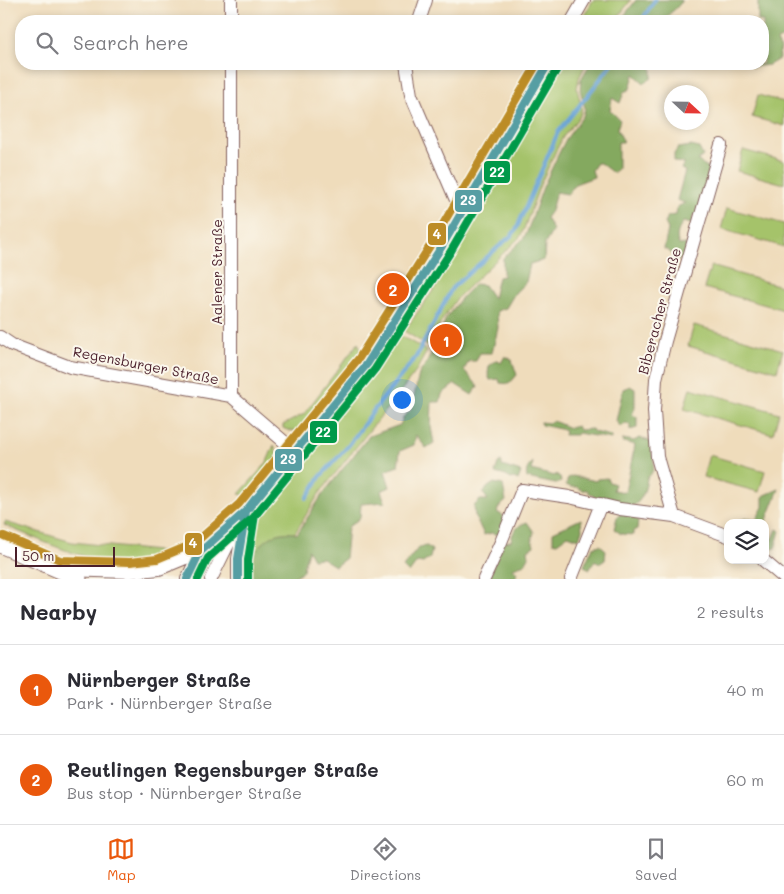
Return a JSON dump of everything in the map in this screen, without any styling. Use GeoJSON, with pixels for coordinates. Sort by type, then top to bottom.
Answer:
{"type":"FeatureCollection","features":[{"type":"Feature","properties":{"kind":"street"},"geometry":{"type":"LineString","coordinates":[[231,0],[231,15]]}},
{"type":"Feature","properties":{"kind":"street"},"geometry":{"type":"LineString","coordinates":[[421,15],[426,0]]}},
{"type":"Feature","properties":{"kind":"street"},"geometry":{"type":"LineString","coordinates":[[575,15],[584,0]]}},
{"type":"Feature","properties":{"kind":"street","name":"Aalener Straße"},"geometry":{"type":"LineString","coordinates":[[230,70],[232,396]]}},
{"type":"Feature","properties":{"kind":"street"},"geometry":{"type":"LineString","coordinates":[[407,70],[411,96],[462,214]]}},
{"type":"Feature","properties":{"kind":"street"},"geometry":{"type":"LineString","coordinates":[[211,579],[228,541],[246,511],[367,364],[392,327],[462,214],[545,70]]}},
{"type":"Feature","properties":{"kind":"street","name":"Biberacher Straße"},"geometry":{"type":"LineString","coordinates":[[674,516],[657,457],[654,411],[656,379],[721,145]]}},
{"type":"Feature","properties":{"kind":"street","name":"Regensburger Straße"},"geometry":{"type":"LineString","coordinates":[[0,337],[12,345],[70,367],[232,396]]}},
{"type":"Feature","properties":{"kind":"street"},"geometry":{"type":"LineString","coordinates":[[232,396],[295,451]]}},
{"type":"Feature","properties":{"kind":"street"},"geometry":{"type":"LineString","coordinates":[[484,579],[522,490],[555,494],[626,510],[674,516],[724,535]]}},
{"type":"Feature","properties":{"kind":"street"},"geometry":{"type":"LineString","coordinates":[[571,579],[601,504]]}},
{"type":"Feature","properties":{"kind":"street"},"geometry":{"type":"LineString","coordinates":[[58,570],[130,572],[159,570],[200,552],[246,511]]}},
{"type":"Feature","properties":{"kind":"street"},"geometry":{"type":"LineString","coordinates":[[238,579],[238,559],[246,511]]}},
{"type":"Feature","properties":{"kind":"street"},"geometry":{"type":"LineString","coordinates":[[0,544],[79,579]]}},
{"type":"Feature","properties":{"kind":"street"},"geometry":{"type":"LineString","coordinates":[[187,579],[200,552]]}},
{"type":"Feature","properties":{"kind":"street"},"geometry":{"type":"LineString","coordinates":[[768,564],[784,578]]}},
{"type":"Feature","properties":{"kind":"green space"},"geometry":{"type":"Polygon","coordinates":[[[593,0],[631,0],[620,15],[584,15],[593,0]]]}},
{"type":"Feature","properties":{"kind":"green space"},"geometry":{"type":"Polygon","coordinates":[[[636,0],[682,0],[678,7],[668,15],[625,15],[636,0]]]}},
{"type":"Feature","properties":{"kind":"green space"},"geometry":{"type":"Polygon","coordinates":[[[758,0],[784,0],[784,38],[777,41],[780,48],[779,59],[769,65],[769,15],[758,15],[758,0]]]}},
{"type":"Feature","properties":{"kind":"green space"},"geometry":{"type":"Polygon","coordinates":[[[555,70],[583,70],[577,89],[582,108],[580,116],[563,137],[555,153],[540,185],[520,237],[457,298],[428,346],[404,331],[437,285],[431,280],[479,196],[487,191],[555,70]]]}},
{"type":"Feature","properties":{"kind":"green space"},"geometry":{"type":"Polygon","coordinates":[[[586,70],[652,70],[652,78],[644,83],[634,74],[630,89],[624,92],[620,103],[612,98],[610,110],[620,120],[617,129],[624,142],[618,142],[618,169],[613,173],[600,163],[597,163],[592,170],[594,177],[575,184],[568,194],[556,192],[551,211],[546,218],[553,230],[545,244],[544,260],[530,264],[526,282],[515,293],[506,308],[497,311],[498,328],[492,353],[480,353],[476,361],[469,361],[464,370],[478,386],[472,395],[455,384],[442,394],[440,402],[432,402],[431,427],[434,443],[426,448],[416,435],[414,445],[400,451],[398,466],[385,471],[390,487],[381,491],[385,502],[361,504],[360,518],[348,527],[345,559],[335,566],[322,558],[313,559],[308,550],[303,571],[295,576],[295,579],[249,579],[246,562],[258,548],[268,539],[278,534],[297,534],[322,495],[369,436],[400,425],[404,416],[411,410],[419,374],[427,362],[446,318],[463,296],[475,284],[484,285],[493,298],[498,277],[503,276],[503,258],[523,239],[527,232],[543,187],[558,155],[566,139],[583,116],[585,108],[580,90],[581,79],[586,70]]]}},
{"type":"Feature","properties":{"kind":"green space"},"geometry":{"type":"Polygon","coordinates":[[[758,95],[784,102],[784,126],[752,117],[758,95]]]}},
{"type":"Feature","properties":{"kind":"green space"},"geometry":{"type":"Polygon","coordinates":[[[691,146],[699,148],[703,156],[698,160],[704,166],[709,167],[702,212],[693,216],[692,224],[683,222],[678,230],[678,242],[679,245],[686,244],[686,255],[678,261],[669,251],[664,249],[668,229],[665,223],[668,216],[676,215],[677,207],[685,203],[677,200],[685,171],[681,169],[684,163],[674,162],[674,154],[678,148],[691,146]]]}},
{"type":"Feature","properties":{"kind":"green space"},"geometry":{"type":"Polygon","coordinates":[[[743,150],[784,161],[784,184],[737,171],[743,150]]]}},
{"type":"Feature","properties":{"kind":"green space"},"geometry":{"type":"Polygon","coordinates":[[[727,208],[784,224],[784,247],[721,229],[727,208]]]}},
{"type":"Feature","properties":{"kind":"green space"},"geometry":{"type":"Polygon","coordinates":[[[711,266],[784,287],[784,310],[704,288],[711,266]]]}},
{"type":"Feature","properties":{"kind":"green space"},"geometry":{"type":"Polygon","coordinates":[[[694,325],[783,350],[777,371],[688,346],[694,325]]]}},
{"type":"Feature","properties":{"kind":"green space"},"geometry":{"type":"Polygon","coordinates":[[[398,334],[427,351],[415,373],[319,494],[295,533],[283,533],[255,552],[246,562],[244,556],[245,545],[256,523],[260,505],[316,434],[318,436],[363,380],[360,378],[398,334]]]}},
{"type":"Feature","properties":{"kind":"green space"},"geometry":{"type":"Polygon","coordinates":[[[358,343],[361,349],[358,360],[350,370],[346,368],[308,418],[311,422],[298,431],[283,428],[283,425],[304,414],[358,343]]]}},
{"type":"Feature","properties":{"kind":"green space"},"geometry":{"type":"Polygon","coordinates":[[[505,356],[512,360],[517,375],[509,384],[500,383],[499,379],[490,380],[488,374],[489,366],[497,360],[501,363],[505,356]]]}},
{"type":"Feature","properties":{"kind":"green space"},"geometry":{"type":"Polygon","coordinates":[[[630,386],[635,389],[635,408],[632,415],[637,417],[637,428],[630,430],[630,425],[626,423],[621,427],[616,421],[623,389],[630,386]]]}},
{"type":"Feature","properties":{"kind":"green space"},"geometry":{"type":"Polygon","coordinates":[[[690,388],[779,413],[773,434],[684,409],[690,388]]]}},
{"type":"Feature","properties":{"kind":"green space"},"geometry":{"type":"Polygon","coordinates":[[[553,421],[570,428],[577,426],[579,430],[592,429],[594,432],[611,436],[611,439],[578,433],[577,435],[564,435],[565,430],[541,425],[540,422],[549,423],[553,421]]]}},
{"type":"Feature","properties":{"kind":"green space"},"geometry":{"type":"Polygon","coordinates":[[[639,438],[650,441],[654,466],[647,478],[643,494],[638,502],[632,506],[615,505],[611,500],[595,497],[587,490],[566,485],[568,478],[573,476],[596,481],[597,479],[607,478],[609,482],[615,484],[613,490],[625,492],[635,445],[623,442],[623,439],[634,441],[639,438]]]}},
{"type":"Feature","properties":{"kind":"green space"},"geometry":{"type":"Polygon","coordinates":[[[274,445],[277,459],[269,473],[251,494],[239,494],[266,464],[274,445]]]}},
{"type":"Feature","properties":{"kind":"green space"},"geometry":{"type":"Polygon","coordinates":[[[709,455],[765,471],[759,492],[703,477],[709,455]]]}},
{"type":"Feature","properties":{"kind":"green space"},"geometry":{"type":"Polygon","coordinates":[[[502,462],[502,466],[521,472],[518,480],[495,473],[498,463],[502,462]]]}},
{"type":"Feature","properties":{"kind":"green space"},"geometry":{"type":"Polygon","coordinates":[[[533,462],[531,470],[555,476],[556,474],[560,477],[561,482],[555,484],[527,478],[527,469],[533,462]]]}},
{"type":"Feature","properties":{"kind":"green space"},"geometry":{"type":"Polygon","coordinates":[[[494,483],[503,485],[506,501],[499,507],[497,512],[505,517],[503,536],[492,533],[484,535],[475,516],[474,506],[480,500],[488,500],[483,493],[494,483]]]}},
{"type":"Feature","properties":{"kind":"green space"},"geometry":{"type":"Polygon","coordinates":[[[779,489],[767,519],[757,519],[763,507],[763,496],[779,489]]]}},
{"type":"Feature","properties":{"kind":"green space"},"geometry":{"type":"Polygon","coordinates":[[[622,513],[634,515],[638,521],[637,529],[633,531],[633,535],[621,534],[614,529],[617,517],[622,513]]]}},
{"type":"Feature","properties":{"kind":"green space"},"geometry":{"type":"Polygon","coordinates":[[[581,519],[582,530],[579,539],[568,535],[557,543],[553,542],[553,532],[581,519]]]}},
{"type":"Feature","properties":{"kind":"green space"},"geometry":{"type":"Polygon","coordinates":[[[5,522],[72,542],[167,552],[177,557],[155,563],[133,564],[89,558],[4,525],[5,522]]]}},
{"type":"Feature","properties":{"kind":"green space"},"geometry":{"type":"Polygon","coordinates":[[[527,522],[534,532],[532,539],[534,546],[528,550],[529,557],[525,564],[513,568],[517,573],[515,579],[511,577],[510,579],[489,579],[501,542],[511,541],[516,529],[527,522]]]}},
{"type":"Feature","properties":{"kind":"green space"},"geometry":{"type":"Polygon","coordinates":[[[777,529],[780,531],[775,548],[769,550],[769,538],[773,539],[777,529]]]}},
{"type":"Feature","properties":{"kind":"green space"},"geometry":{"type":"Polygon","coordinates":[[[600,545],[606,550],[605,560],[599,564],[595,560],[590,569],[584,566],[593,547],[600,545]]]}},
{"type":"Feature","properties":{"kind":"green space"},"geometry":{"type":"Polygon","coordinates":[[[427,546],[432,550],[430,558],[423,563],[417,562],[409,573],[403,567],[419,547],[427,546]]]}},
{"type":"Feature","properties":{"kind":"waterway"},"geometry":{"type":"LineString","coordinates":[[645,15],[655,0]]}},
{"type":"Feature","properties":{"kind":"waterway"},"geometry":{"type":"LineString","coordinates":[[584,100],[607,70]]}},
{"type":"Feature","properties":{"kind":"waterway"},"geometry":{"type":"LineString","coordinates":[[307,498],[320,477],[349,445],[416,357],[452,288],[516,230],[558,132],[582,102]]}},
{"type":"Feature","properties":{"kind":"transit line","name":"4"},"geometry":{"type":"LineString","coordinates":[[4,536],[60,560],[130,562],[157,559],[195,543],[239,504],[359,358],[433,241],[533,70]]}},
{"type":"Feature","properties":{"kind":"transit line","name":"23"},"geometry":{"type":"LineString","coordinates":[[187,579],[200,552],[246,511],[367,364],[442,246],[545,70]]}},
{"type":"Feature","properties":{"kind":"transit line","name":"22"},"geometry":{"type":"LineString","coordinates":[[198,579],[208,558],[254,517],[375,369],[451,251],[556,70]]}},
{"type":"Feature","properties":{"kind":"transit line","name":"23"},"geometry":{"type":"LineString","coordinates":[[238,579],[238,559],[246,511],[256,498]]}},
{"type":"Feature","properties":{"kind":"transit line","name":"22"},"geometry":{"type":"LineString","coordinates":[[248,579],[248,560],[255,515],[264,504]]}},
{"type":"Feature","properties":{"kind":"place","name":"Reutlingen Regensburger Straße"},"geometry":{"type":"Point","coordinates":[393,289]}},
{"type":"Feature","properties":{"kind":"place","name":"Nürnberger Straße"},"geometry":{"type":"Point","coordinates":[446,340]}}]}
